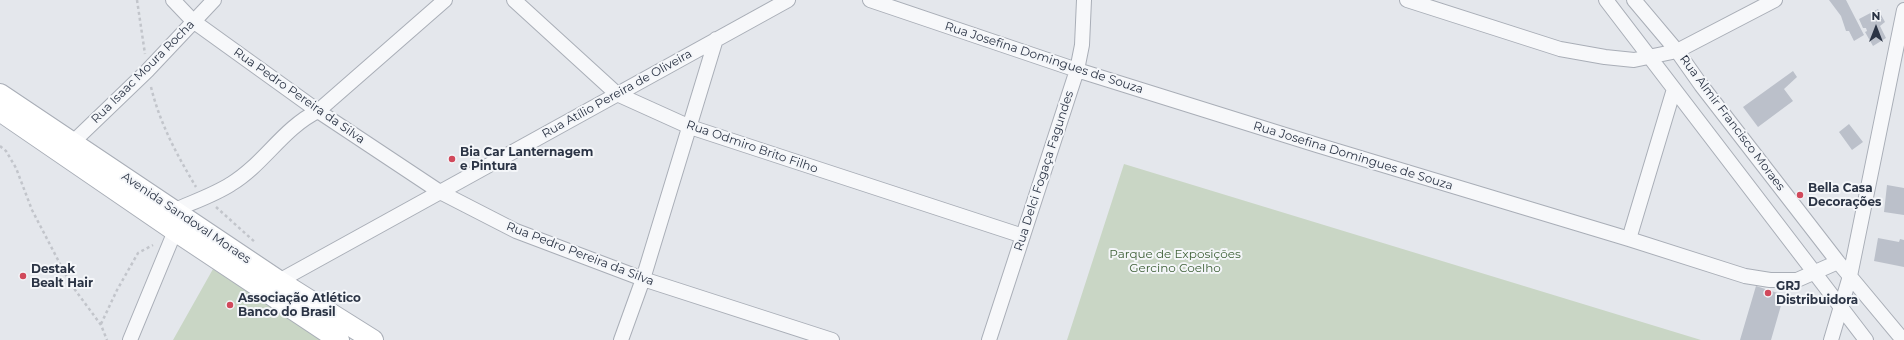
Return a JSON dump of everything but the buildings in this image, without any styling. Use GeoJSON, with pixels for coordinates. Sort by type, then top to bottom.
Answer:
{"type":"FeatureCollection","features":[{"type":"Feature","properties":{"kind":"main road","name":"Avenida Sandoval Moraes"},"geometry":{"type":"LineString","coordinates":[[0,94],[279,281],[373,340]]}},
{"type":"Feature","properties":{"kind":"main road","name":"Avenida Sandoval Moraes"},"geometry":{"type":"LineString","coordinates":[[0,111],[172,238],[339,340]]}},
{"type":"Feature","properties":{"kind":"street","name":"Rua Pedro Pereira da Silva"},"geometry":{"type":"LineString","coordinates":[[174,0],[193,21],[318,111],[440,192],[516,232],[643,279],[832,340]]}},
{"type":"Feature","properties":{"kind":"street","name":"Rua Isaac Moura Rocha"},"geometry":{"type":"LineString","coordinates":[[72,143],[148,71],[214,0]]}},
{"type":"Feature","properties":{"kind":"street"},"geometry":{"type":"LineString","coordinates":[[175,210],[231,184],[257,163],[294,126],[304,118],[318,111],[445,0]]}},
{"type":"Feature","properties":{"kind":"street","name":"Rua Odmiro Brito Filho"},"geometry":{"type":"LineString","coordinates":[[514,0],[617,94],[690,127],[1023,236]]}},
{"type":"Feature","properties":{"kind":"street","name":"Rua Atílio Pereira de Oliveira"},"geometry":{"type":"LineString","coordinates":[[279,281],[788,0]]}},
{"type":"Feature","properties":{"kind":"street","name":"Rua Josefina Domingues de Souza"},"geometry":{"type":"LineString","coordinates":[[870,0],[1077,70],[1317,146],[1629,239],[1745,276],[1770,280],[1797,280],[1838,262]]}},
{"type":"Feature","properties":{"kind":"street","name":"Rua Delci Fogaça Fagundes"},"geometry":{"type":"LineString","coordinates":[[989,340],[1077,70],[1082,45],[1084,0]]}},
{"type":"Feature","properties":{"kind":"street"},"geometry":{"type":"LineString","coordinates":[[1407,0],[1560,49],[1605,58],[1634,60],[1678,51],[1775,0]]}},
{"type":"Feature","properties":{"kind":"street","name":"Rua Almir Francisco Moraes"},"geometry":{"type":"LineString","coordinates":[[1606,0],[1866,340]]}},
{"type":"Feature","properties":{"kind":"street","name":"Rua Almir Francisco Moraes"},"geometry":{"type":"LineString","coordinates":[[1634,0],[1678,51],[1700,85],[1838,262],[1903,340]]}},
{"type":"Feature","properties":{"kind":"street"},"geometry":{"type":"LineString","coordinates":[[1830,340],[1850,276],[1904,10]]}},
{"type":"Feature","properties":{"kind":"street"},"geometry":{"type":"LineString","coordinates":[[621,340],[643,279],[716,39]]}},
{"type":"Feature","properties":{"kind":"street"},"geometry":{"type":"LineString","coordinates":[[1629,239],[1674,89]]}},
{"type":"Feature","properties":{"kind":"street"},"geometry":{"type":"LineString","coordinates":[[130,340],[172,238]]}},
{"type":"Feature","properties":{"kind":"path"},"geometry":{"type":"LineString","coordinates":[[137,0],[155,105],[165,130],[202,197],[219,210],[259,246]]}},
{"type":"Feature","properties":{"kind":"path"},"geometry":{"type":"LineString","coordinates":[[0,146],[6,151],[16,168],[32,210],[70,283],[101,325],[107,340]]}},
{"type":"Feature","properties":{"kind":"path"},"geometry":{"type":"LineString","coordinates":[[101,325],[117,290],[138,253],[154,244],[172,238]]}},
{"type":"Feature","properties":{"kind":"green space","name":"Parque de Exposições Gercino Coelho"},"geometry":{"type":"Polygon","coordinates":[[[1124,164],[1701,340],[1067,340],[1124,164]]]}},
{"type":"Feature","properties":{"kind":"green space","name":"Associação Atlético Banco do Brasil"},"geometry":{"type":"Polygon","coordinates":[[[213,269],[322,340],[173,340],[213,269]]]}},
{"type":"Feature","properties":{"kind":"place","name":"Bia Car Lanternagem e Pintura"},"geometry":{"type":"Point","coordinates":[452,159]}},
{"type":"Feature","properties":{"kind":"place","name":"Bella Casa Decorações"},"geometry":{"type":"Point","coordinates":[1800,195]}},
{"type":"Feature","properties":{"kind":"place","name":"Destak Bealt Hair"},"geometry":{"type":"Point","coordinates":[23,276]}},
{"type":"Feature","properties":{"kind":"place","name":"GRJ Distribuidora"},"geometry":{"type":"Point","coordinates":[1768,293]}},
{"type":"Feature","properties":{"kind":"place","name":"Associação Atlético Banco do Brasil"},"geometry":{"type":"Point","coordinates":[230,305]}}]}
